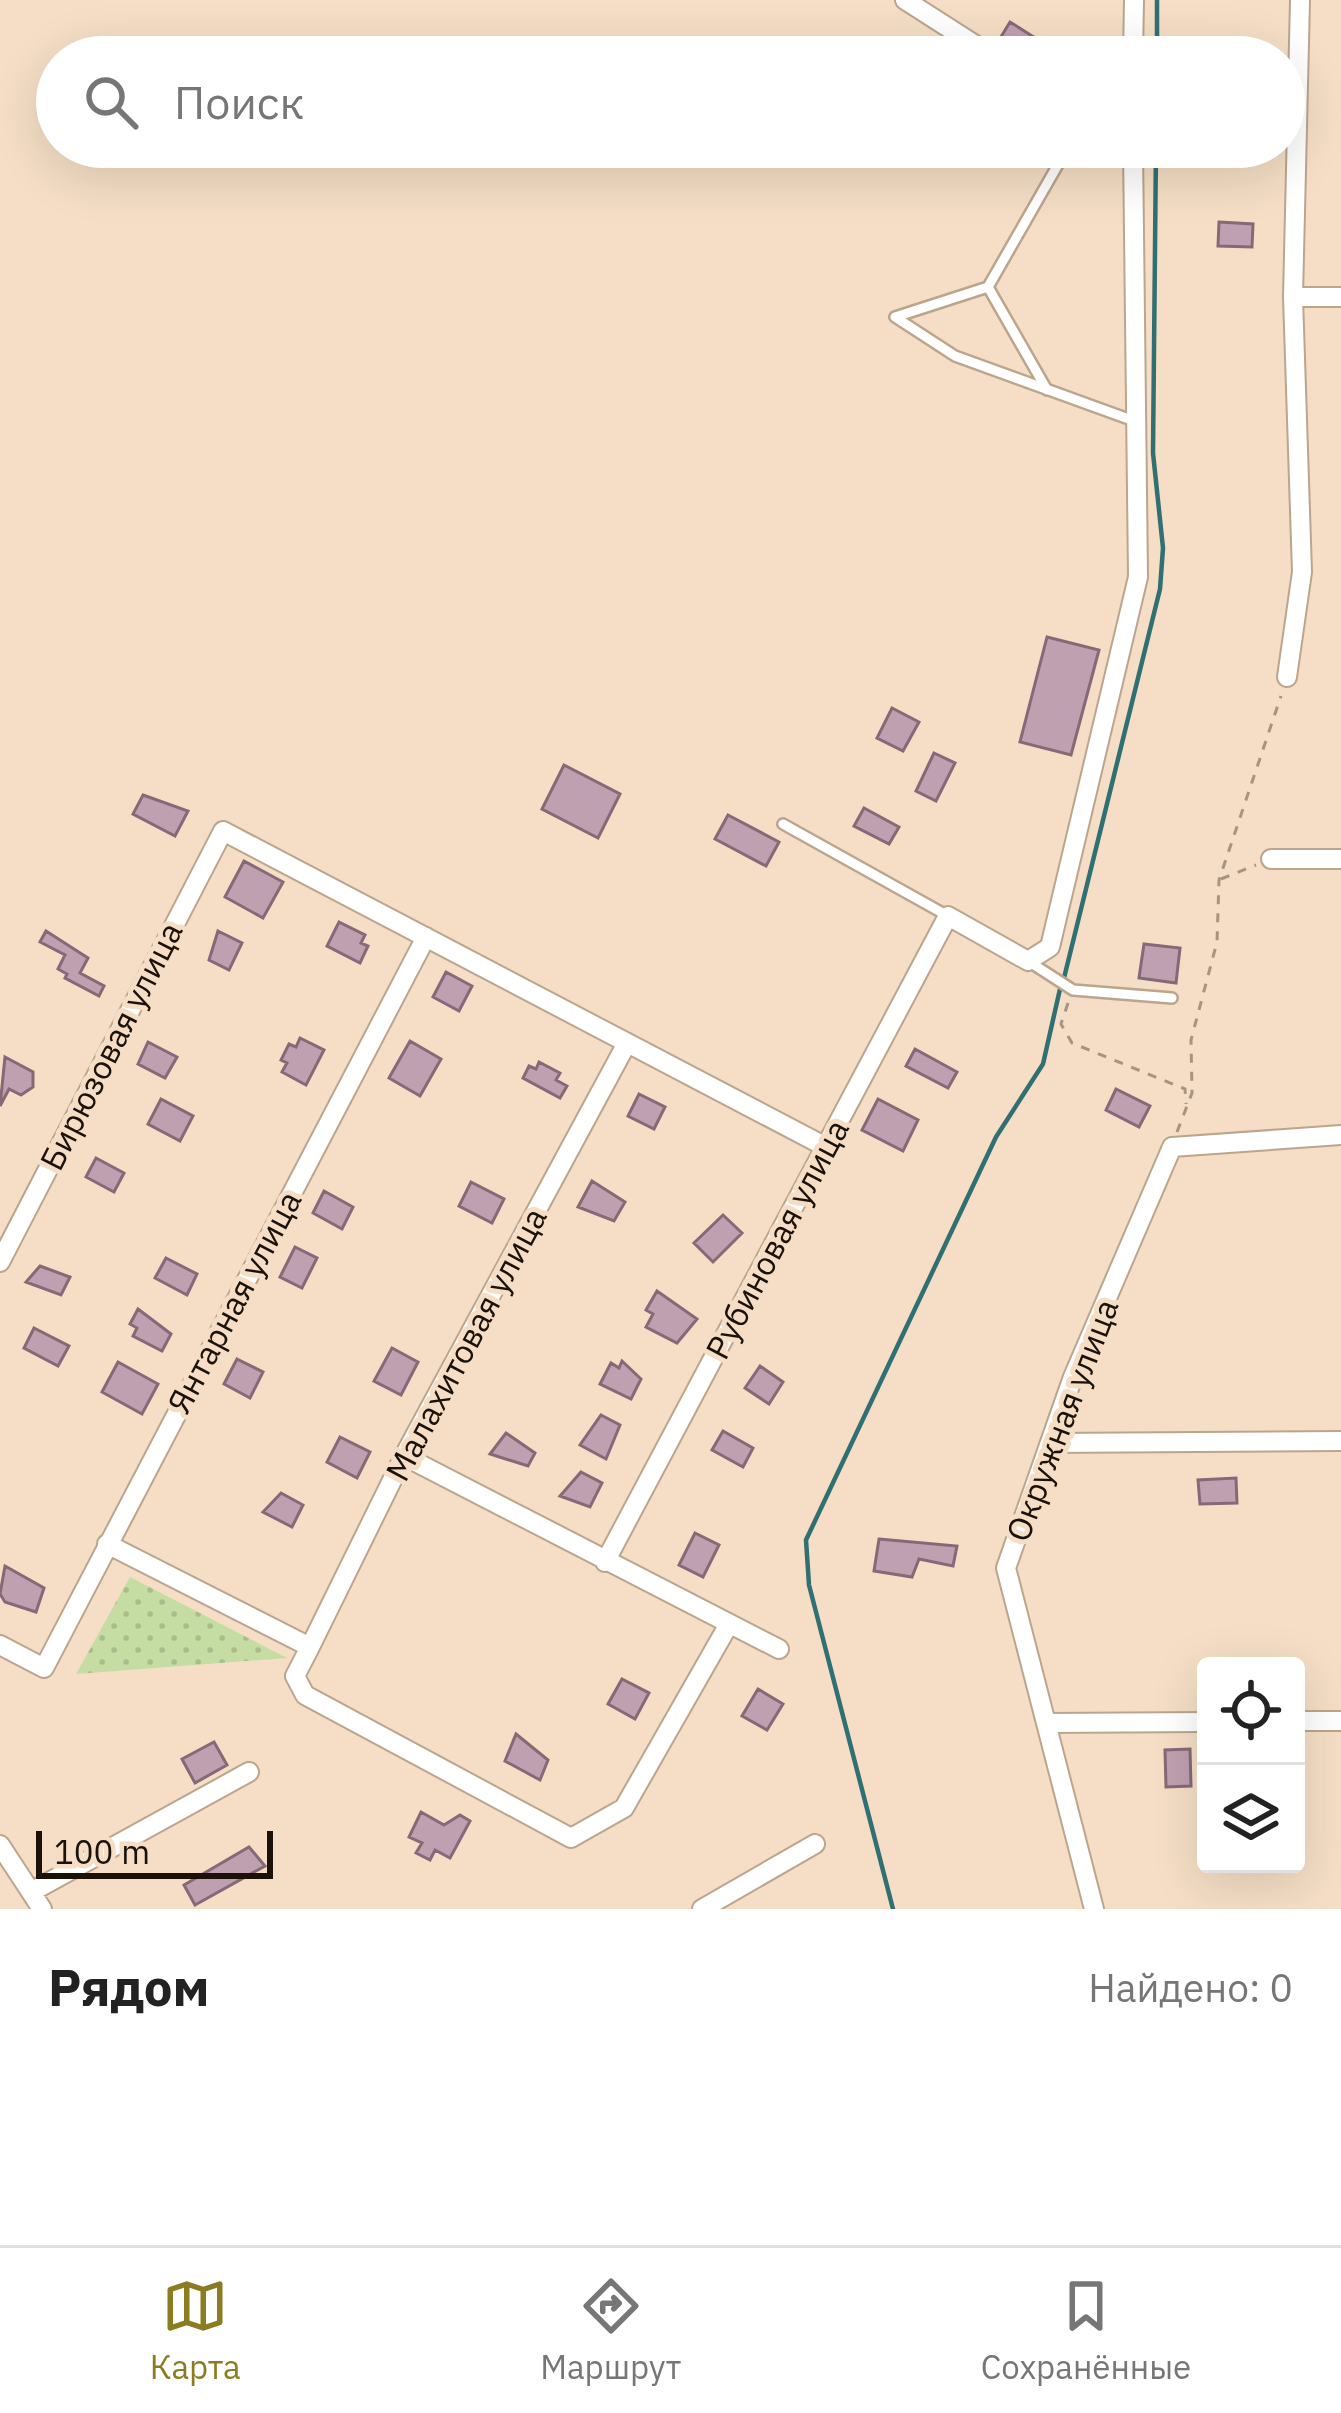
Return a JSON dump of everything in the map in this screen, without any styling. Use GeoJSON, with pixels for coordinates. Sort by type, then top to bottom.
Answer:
{"type":"FeatureCollection","features":[{"type":"Feature","properties":{"kind":"street"},"geometry":{"type":"LineString","coordinates":[[905,0],[961,36]]}},
{"type":"Feature","properties":{"kind":"street"},"geometry":{"type":"LineString","coordinates":[[1133,36],[1134,0]]}},
{"type":"Feature","properties":{"kind":"street"},"geometry":{"type":"LineString","coordinates":[[1299,36],[1300,0]]}},
{"type":"Feature","properties":{"kind":"street"},"geometry":{"type":"LineString","coordinates":[[948,916],[1028,961],[1050,947],[1132,618],[1138,577],[1133,168]]}},
{"type":"Feature","properties":{"kind":"street"},"geometry":{"type":"LineString","coordinates":[[1287,677],[1302,572],[1293,297],[1296,168]]}},
{"type":"Feature","properties":{"kind":"street"},"geometry":{"type":"LineString","coordinates":[[1293,297],[1341,297]]}},
{"type":"Feature","properties":{"kind":"street","name":"Бирюзовая улица"},"geometry":{"type":"LineString","coordinates":[[0,1262],[223,830],[426,937]]}},
{"type":"Feature","properties":{"kind":"street"},"geometry":{"type":"LineString","coordinates":[[1271,859],[1341,859]]}},
{"type":"Feature","properties":{"kind":"street","name":"Рубиновая улица"},"geometry":{"type":"LineString","coordinates":[[605,1562],[948,916]]}},
{"type":"Feature","properties":{"kind":"street"},"geometry":{"type":"LineString","coordinates":[[426,937],[826,1147]]}},
{"type":"Feature","properties":{"kind":"street","name":"Янтарная улица"},"geometry":{"type":"LineString","coordinates":[[0,1645],[44,1668],[426,937]]}},
{"type":"Feature","properties":{"kind":"street","name":"Малахитовая улица"},"geometry":{"type":"LineString","coordinates":[[310,1647],[404,1456],[627,1042]]}},
{"type":"Feature","properties":{"kind":"street"},"geometry":{"type":"LineString","coordinates":[[1172,1147],[1341,1135]]}},
{"type":"Feature","properties":{"kind":"street","name":"Окружная улица"},"geometry":{"type":"LineString","coordinates":[[1094,1909],[1006,1568],[1050,1443],[1172,1147]]}},
{"type":"Feature","properties":{"kind":"street"},"geometry":{"type":"LineString","coordinates":[[1050,1443],[1341,1441]]}},
{"type":"Feature","properties":{"kind":"street"},"geometry":{"type":"LineString","coordinates":[[404,1456],[779,1649]]}},
{"type":"Feature","properties":{"kind":"street"},"geometry":{"type":"LineString","coordinates":[[107,1544],[310,1647],[296,1676],[305,1696],[571,1838],[624,1808],[729,1624]]}},
{"type":"Feature","properties":{"kind":"street"},"geometry":{"type":"LineString","coordinates":[[1305,1721],[1341,1721]]}},
{"type":"Feature","properties":{"kind":"street"},"geometry":{"type":"LineString","coordinates":[[1046,1723],[1197,1722]]}},
{"type":"Feature","properties":{"kind":"street"},"geometry":{"type":"LineString","coordinates":[[31,1892],[249,1772]]}},
{"type":"Feature","properties":{"kind":"street"},"geometry":{"type":"LineString","coordinates":[[702,1909],[734,1901],[815,1844]]}},
{"type":"Feature","properties":{"kind":"street"},"geometry":{"type":"LineString","coordinates":[[0,1845],[42,1909]]}},
{"type":"Feature","properties":{"kind":"lane"},"geometry":{"type":"LineString","coordinates":[[1056,168],[988,287],[895,317],[955,356],[1137,422]]}},
{"type":"Feature","properties":{"kind":"lane"},"geometry":{"type":"LineString","coordinates":[[988,287],[1047,390]]}},
{"type":"Feature","properties":{"kind":"lane"},"geometry":{"type":"LineString","coordinates":[[783,824],[948,916]]}},
{"type":"Feature","properties":{"kind":"lane"},"geometry":{"type":"LineString","coordinates":[[1028,961],[1073,989],[1172,998]]}},
{"type":"Feature","properties":{"kind":"path"},"geometry":{"type":"LineString","coordinates":[[1172,1147],[1192,1093],[1191,1040],[1216,942],[1219,880],[1287,677]]}},
{"type":"Feature","properties":{"kind":"path"},"geometry":{"type":"LineString","coordinates":[[1219,880],[1271,859]]}},
{"type":"Feature","properties":{"kind":"path"},"geometry":{"type":"LineString","coordinates":[[1073,989],[1061,1024],[1072,1043],[1184,1089],[1186,1110]]}},
{"type":"Feature","properties":{"kind":"green space"},"geometry":{"type":"Polygon","coordinates":[[[130,1577],[287,1658],[76,1674],[130,1577]]]}},
{"type":"Feature","properties":{"kind":"building"},"geometry":{"type":"Polygon","coordinates":[[[1010,22],[1032,36],[1001,36],[1010,22]]]}},
{"type":"Feature","properties":{"kind":"building"},"geometry":{"type":"Polygon","coordinates":[[[1219,222],[1253,224],[1252,247],[1218,246],[1219,222]]]}},
{"type":"Feature","properties":{"kind":"building"},"geometry":{"type":"Polygon","coordinates":[[[1047,637],[1099,650],[1071,755],[1020,742],[1047,637]]]}},
{"type":"Feature","properties":{"kind":"building"},"geometry":{"type":"Polygon","coordinates":[[[892,708],[919,722],[903,751],[877,738],[892,708]]]}},
{"type":"Feature","properties":{"kind":"building"},"geometry":{"type":"Polygon","coordinates":[[[934,753],[955,763],[936,801],[916,791],[934,753]]]}},
{"type":"Feature","properties":{"kind":"building"},"geometry":{"type":"Polygon","coordinates":[[[564,765],[620,794],[598,838],[542,809],[564,765]]]}},
{"type":"Feature","properties":{"kind":"building"},"geometry":{"type":"Polygon","coordinates":[[[143,795],[188,811],[175,836],[133,814],[143,795]]]}},
{"type":"Feature","properties":{"kind":"building"},"geometry":{"type":"Polygon","coordinates":[[[864,808],[899,827],[889,844],[854,826],[864,808]]]}},
{"type":"Feature","properties":{"kind":"building"},"geometry":{"type":"Polygon","coordinates":[[[728,815],[779,842],[766,866],[715,839],[728,815]]]}},
{"type":"Feature","properties":{"kind":"building"},"geometry":{"type":"Polygon","coordinates":[[[244,861],[283,882],[263,918],[225,897],[244,861]]]}},
{"type":"Feature","properties":{"kind":"building"},"geometry":{"type":"Polygon","coordinates":[[[339,922],[365,935],[361,943],[368,946],[360,963],[327,946],[339,922]]]}},
{"type":"Feature","properties":{"kind":"building"},"geometry":{"type":"Polygon","coordinates":[[[46,931],[88,958],[80,973],[104,986],[99,996],[65,978],[67,974],[58,969],[65,955],[40,942],[46,931]]]}},
{"type":"Feature","properties":{"kind":"building"},"geometry":{"type":"Polygon","coordinates":[[[218,931],[242,943],[229,970],[209,960],[218,931]]]}},
{"type":"Feature","properties":{"kind":"building"},"geometry":{"type":"Polygon","coordinates":[[[1144,944],[1180,948],[1176,983],[1139,978],[1144,944]]]}},
{"type":"Feature","properties":{"kind":"building"},"geometry":{"type":"Polygon","coordinates":[[[446,972],[472,986],[459,1011],[433,997],[446,972]]]}},
{"type":"Feature","properties":{"kind":"building"},"geometry":{"type":"Polygon","coordinates":[[[300,1038],[324,1050],[306,1085],[282,1072],[287,1063],[281,1060],[289,1044],[296,1047],[300,1038]]]}},
{"type":"Feature","properties":{"kind":"building"},"geometry":{"type":"Polygon","coordinates":[[[410,1041],[441,1059],[420,1096],[389,1078],[410,1041]]]}},
{"type":"Feature","properties":{"kind":"building"},"geometry":{"type":"Polygon","coordinates":[[[148,1042],[177,1057],[165,1078],[138,1064],[148,1042]]]}},
{"type":"Feature","properties":{"kind":"building"},"geometry":{"type":"Polygon","coordinates":[[[915,1049],[957,1072],[948,1088],[906,1066],[915,1049]]]}},
{"type":"Feature","properties":{"kind":"building"},"geometry":{"type":"Polygon","coordinates":[[[5,1057],[33,1072],[33,1087],[21,1095],[9,1089],[0,1106],[5,1057]]]}},
{"type":"Feature","properties":{"kind":"building"},"geometry":{"type":"Polygon","coordinates":[[[539,1062],[560,1073],[556,1080],[567,1086],[560,1098],[523,1078],[529,1066],[536,1069],[539,1062]]]}},
{"type":"Feature","properties":{"kind":"building"},"geometry":{"type":"Polygon","coordinates":[[[1116,1089],[1150,1106],[1139,1127],[1106,1110],[1116,1089]]]}},
{"type":"Feature","properties":{"kind":"building"},"geometry":{"type":"Polygon","coordinates":[[[639,1094],[665,1107],[654,1129],[628,1116],[639,1094]]]}},
{"type":"Feature","properties":{"kind":"building"},"geometry":{"type":"Polygon","coordinates":[[[161,1099],[193,1116],[180,1141],[148,1124],[161,1099]]]}},
{"type":"Feature","properties":{"kind":"building"},"geometry":{"type":"Polygon","coordinates":[[[878,1099],[918,1120],[903,1151],[862,1130],[878,1099]]]}},
{"type":"Feature","properties":{"kind":"building"},"geometry":{"type":"Polygon","coordinates":[[[96,1158],[124,1173],[114,1192],[86,1177],[96,1158]]]}},
{"type":"Feature","properties":{"kind":"building"},"geometry":{"type":"Polygon","coordinates":[[[592,1181],[625,1202],[614,1221],[578,1207],[592,1181]]]}},
{"type":"Feature","properties":{"kind":"building"},"geometry":{"type":"Polygon","coordinates":[[[471,1182],[504,1199],[492,1223],[459,1206],[471,1182]]]}},
{"type":"Feature","properties":{"kind":"building"},"geometry":{"type":"Polygon","coordinates":[[[324,1191],[353,1207],[342,1229],[313,1213],[324,1191]]]}},
{"type":"Feature","properties":{"kind":"building"},"geometry":{"type":"Polygon","coordinates":[[[723,1215],[742,1233],[713,1262],[694,1243],[723,1215]]]}},
{"type":"Feature","properties":{"kind":"building"},"geometry":{"type":"Polygon","coordinates":[[[295,1247],[317,1258],[302,1288],[280,1277],[295,1247]]]}},
{"type":"Feature","properties":{"kind":"building"},"geometry":{"type":"Polygon","coordinates":[[[166,1258],[197,1274],[187,1295],[155,1278],[166,1258]]]}},
{"type":"Feature","properties":{"kind":"building"},"geometry":{"type":"Polygon","coordinates":[[[40,1266],[70,1277],[61,1295],[26,1282],[40,1266]]]}},
{"type":"Feature","properties":{"kind":"building"},"geometry":{"type":"Polygon","coordinates":[[[657,1291],[697,1319],[677,1343],[646,1327],[653,1314],[646,1310],[657,1291]]]}},
{"type":"Feature","properties":{"kind":"building"},"geometry":{"type":"Polygon","coordinates":[[[138,1309],[171,1334],[162,1351],[133,1336],[137,1328],[130,1324],[138,1309]]]}},
{"type":"Feature","properties":{"kind":"building"},"geometry":{"type":"Polygon","coordinates":[[[34,1328],[69,1346],[58,1366],[24,1348],[34,1328]]]}},
{"type":"Feature","properties":{"kind":"building"},"geometry":{"type":"Polygon","coordinates":[[[392,1348],[418,1362],[401,1395],[374,1381],[392,1348]]]}},
{"type":"Feature","properties":{"kind":"building"},"geometry":{"type":"Polygon","coordinates":[[[237,1359],[263,1372],[250,1398],[224,1384],[237,1359]]]}},
{"type":"Feature","properties":{"kind":"building"},"geometry":{"type":"Polygon","coordinates":[[[622,1361],[641,1379],[631,1399],[600,1384],[611,1363],[619,1368],[622,1361]]]}},
{"type":"Feature","properties":{"kind":"building"},"geometry":{"type":"Polygon","coordinates":[[[118,1362],[158,1384],[142,1414],[102,1392],[118,1362]]]}},
{"type":"Feature","properties":{"kind":"building"},"geometry":{"type":"Polygon","coordinates":[[[760,1366],[783,1382],[769,1404],[745,1388],[760,1366]]]}},
{"type":"Feature","properties":{"kind":"building"},"geometry":{"type":"Polygon","coordinates":[[[601,1415],[620,1425],[606,1459],[580,1445],[601,1415]]]}},
{"type":"Feature","properties":{"kind":"building"},"geometry":{"type":"Polygon","coordinates":[[[723,1431],[753,1448],[743,1467],[712,1450],[723,1431]]]}},
{"type":"Feature","properties":{"kind":"building"},"geometry":{"type":"Polygon","coordinates":[[[506,1433],[535,1453],[528,1466],[490,1454],[506,1433]]]}},
{"type":"Feature","properties":{"kind":"building"},"geometry":{"type":"Polygon","coordinates":[[[340,1437],[370,1452],[357,1478],[327,1462],[340,1437]]]}},
{"type":"Feature","properties":{"kind":"building"},"geometry":{"type":"Polygon","coordinates":[[[581,1472],[602,1483],[590,1507],[560,1496],[581,1472]]]}},
{"type":"Feature","properties":{"kind":"building"},"geometry":{"type":"Polygon","coordinates":[[[1236,1478],[1237,1503],[1200,1504],[1198,1480],[1236,1478]]]}},
{"type":"Feature","properties":{"kind":"building"},"geometry":{"type":"Polygon","coordinates":[[[281,1493],[303,1505],[292,1527],[263,1512],[281,1493]]]}},
{"type":"Feature","properties":{"kind":"building"},"geometry":{"type":"Polygon","coordinates":[[[695,1533],[719,1545],[703,1577],[679,1565],[695,1533]]]}},
{"type":"Feature","properties":{"kind":"building"},"geometry":{"type":"Polygon","coordinates":[[[879,1539],[957,1546],[953,1566],[919,1559],[912,1577],[874,1571],[879,1539]]]}},
{"type":"Feature","properties":{"kind":"building"},"geometry":{"type":"Polygon","coordinates":[[[5,1566],[44,1588],[36,1612],[5,1602],[0,1594],[5,1566]]]}},
{"type":"Feature","properties":{"kind":"building"},"geometry":{"type":"Polygon","coordinates":[[[622,1679],[649,1693],[635,1719],[608,1704],[622,1679]]]}},
{"type":"Feature","properties":{"kind":"building"},"geometry":{"type":"Polygon","coordinates":[[[758,1689],[783,1704],[767,1730],[742,1716],[758,1689]]]}},
{"type":"Feature","properties":{"kind":"building"},"geometry":{"type":"Polygon","coordinates":[[[516,1734],[548,1760],[540,1780],[505,1761],[516,1734]]]}},
{"type":"Feature","properties":{"kind":"building"},"geometry":{"type":"Polygon","coordinates":[[[214,1742],[227,1765],[195,1783],[182,1759],[214,1742]]]}},
{"type":"Feature","properties":{"kind":"building"},"geometry":{"type":"Polygon","coordinates":[[[1190,1749],[1191,1786],[1166,1787],[1165,1750],[1190,1749]]]}},
{"type":"Feature","properties":{"kind":"building"},"geometry":{"type":"Polygon","coordinates":[[[421,1812],[444,1825],[460,1815],[470,1821],[450,1858],[435,1850],[430,1860],[416,1853],[422,1843],[409,1837],[421,1812]]]}},
{"type":"Feature","properties":{"kind":"building"},"geometry":{"type":"Polygon","coordinates":[[[249,1847],[265,1866],[195,1905],[184,1885],[249,1847]]]}},
{"type":"Feature","properties":{"kind":"waterway"},"geometry":{"type":"LineString","coordinates":[[1157,0],[1157,36]]}},
{"type":"Feature","properties":{"kind":"waterway"},"geometry":{"type":"LineString","coordinates":[[1064,978],[1160,589],[1163,548],[1153,453],[1156,168]]}},
{"type":"Feature","properties":{"kind":"waterway"},"geometry":{"type":"LineString","coordinates":[[893,1909],[809,1585],[806,1540],[996,1137],[1043,1064],[1060,989]]}}]}
